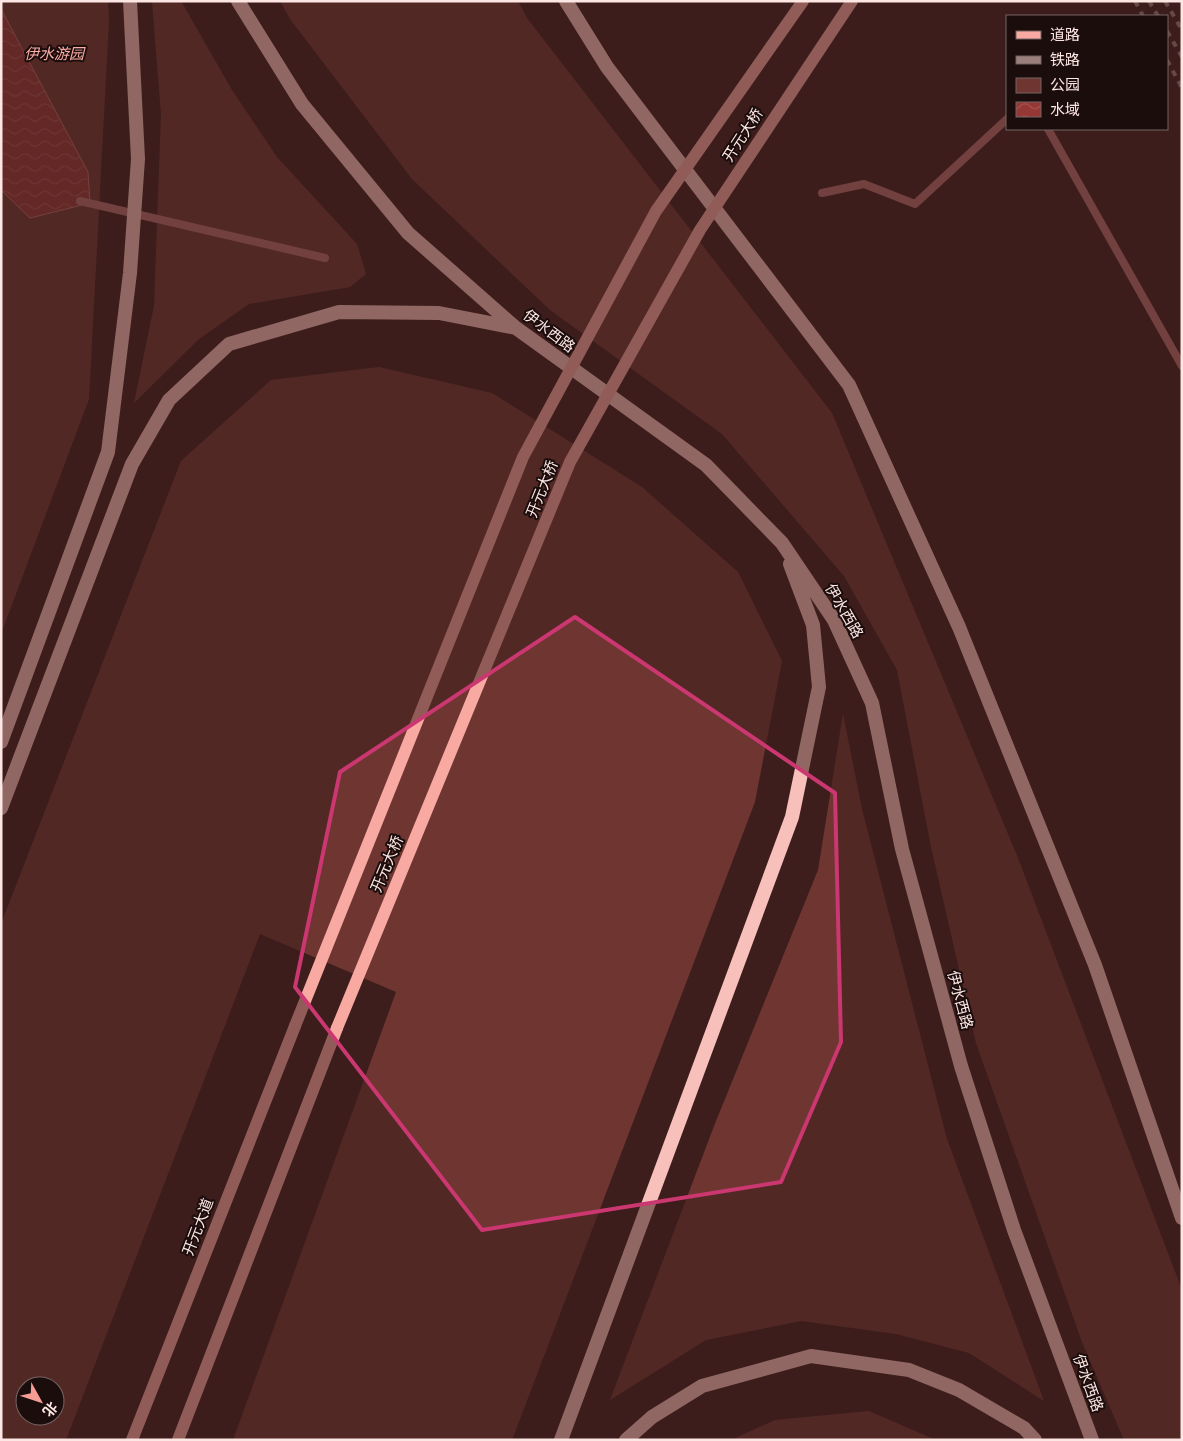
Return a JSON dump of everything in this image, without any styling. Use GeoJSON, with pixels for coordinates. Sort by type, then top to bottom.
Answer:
{"type":"FeatureCollection","features":[{"type":"Feature","properties":{"kind":"highway"},"geometry":{"type":"LineString","coordinates":[[1,742],[108,452],[130,273],[138,159],[130,1]]}},
{"type":"Feature","properties":{"kind":"highway","name":"伊水西路"},"geometry":{"type":"LineString","coordinates":[[238,1],[302,104],[408,233],[516,328],[706,465],[782,542],[834,620],[872,703],[902,849],[961,1066],[1014,1230],[1092,1440]]}},
{"type":"Feature","properties":{"kind":"highway"},"geometry":{"type":"LineString","coordinates":[[566,1],[608,67],[849,385],[959,627],[1092,956],[1182,1218]]}},
{"type":"Feature","properties":{"kind":"highway"},"geometry":{"type":"LineString","coordinates":[[1,808],[132,464],[169,400],[229,344],[339,312],[439,312],[516,328]]}},
{"type":"Feature","properties":{"kind":"highway"},"geometry":{"type":"LineString","coordinates":[[561,1440],[792,817],[819,687],[813,625],[782,542]]}},
{"type":"Feature","properties":{"kind":"highway"},"geometry":{"type":"LineString","coordinates":[[626,1440],[652,1417],[702,1386],[811,1356],[908,1370],[959,1390],[1024,1428],[1035,1440]]}},
{"type":"Feature","properties":{"kind":"main road","name":"开元大桥"},"geometry":{"type":"LineString","coordinates":[[294,1026],[523,456],[656,211],[803,1]]}},
{"type":"Feature","properties":{"kind":"main road","name":"开元大桥"},"geometry":{"type":"LineString","coordinates":[[178,1440],[337,1028],[570,462],[700,230],[852,1]]}},
{"type":"Feature","properties":{"kind":"main road","name":"开元大道"},"geometry":{"type":"LineString","coordinates":[[132,1440],[294,1026]]}},
{"type":"Feature","properties":{"kind":"highlighted area"},"geometry":{"type":"Polygon","coordinates":[[[575,617],[835,793],[841,1042],[781,1182],[482,1230],[295,987],[340,772],[575,617]]]}},
{"type":"Feature","properties":{"kind":"green space","name":"伊水游园"},"geometry":{"type":"Polygon","coordinates":[[[1,1],[108,1],[109,20],[89,399],[1,634],[1,1]]]}},
{"type":"Feature","properties":{"kind":"green space"},"geometry":{"type":"Polygon","coordinates":[[[152,1],[181,1],[232,90],[277,157],[357,244],[366,274],[350,287],[249,304],[199,339],[134,403],[154,306],[161,114],[152,1]]]}},
{"type":"Feature","properties":{"kind":"green space"},"geometry":{"type":"Polygon","coordinates":[[[280,1],[518,1],[527,18],[832,413],[1018,858],[1182,1290],[1182,1440],[1124,1440],[1082,1342],[976,1043],[931,847],[897,670],[844,576],[722,434],[550,310],[412,179],[290,19],[280,1]]]}},
{"type":"Feature","properties":{"kind":"green space"},"geometry":{"type":"Polygon","coordinates":[[[379,367],[492,393],[642,487],[738,572],[782,661],[755,802],[512,1440],[233,1440],[396,992],[260,934],[66,1440],[1,1440],[1,924],[181,461],[271,380],[379,367]]]}},
{"type":"Feature","properties":{"kind":"green space"},"geometry":{"type":"Polygon","coordinates":[[[843,714],[862,809],[947,1139],[1044,1401],[969,1353],[896,1334],[801,1321],[706,1340],[610,1400],[714,1126],[818,870],[843,714]]]}},
{"type":"Feature","properties":{"kind":"green space"},"geometry":{"type":"Polygon","coordinates":[[[869,1411],[936,1440],[731,1440],[775,1420],[869,1411]]]}},
{"type":"Feature","properties":{"kind":"water"},"geometry":{"type":"Polygon","coordinates":[[[1,9],[88,172],[90,203],[30,218],[1,190],[1,9]]]}},
{"type":"Feature","properties":{"kind":"waterway"},"geometry":{"type":"LineString","coordinates":[[822,193],[864,184],[915,204],[1006,120]]}},
{"type":"Feature","properties":{"kind":"waterway"},"geometry":{"type":"LineString","coordinates":[[1049,130],[1182,366]]}},
{"type":"Feature","properties":{"kind":"waterway"},"geometry":{"type":"LineString","coordinates":[[80,201],[325,258]]}},
{"type":"Feature","properties":{"kind":"railway"},"geometry":{"type":"LineString","coordinates":[[1135,1],[1142,15]]}},
{"type":"Feature","properties":{"kind":"railway"},"geometry":{"type":"LineString","coordinates":[[1149,1],[1157,15]]}},
{"type":"Feature","properties":{"kind":"railway"},"geometry":{"type":"LineString","coordinates":[[1165,1],[1182,30]]}},
{"type":"Feature","properties":{"kind":"railway"},"geometry":{"type":"LineString","coordinates":[[1168,33],[1182,57]]}},
{"type":"Feature","properties":{"kind":"railway"},"geometry":{"type":"LineString","coordinates":[[1168,62],[1182,88]]}}]}
